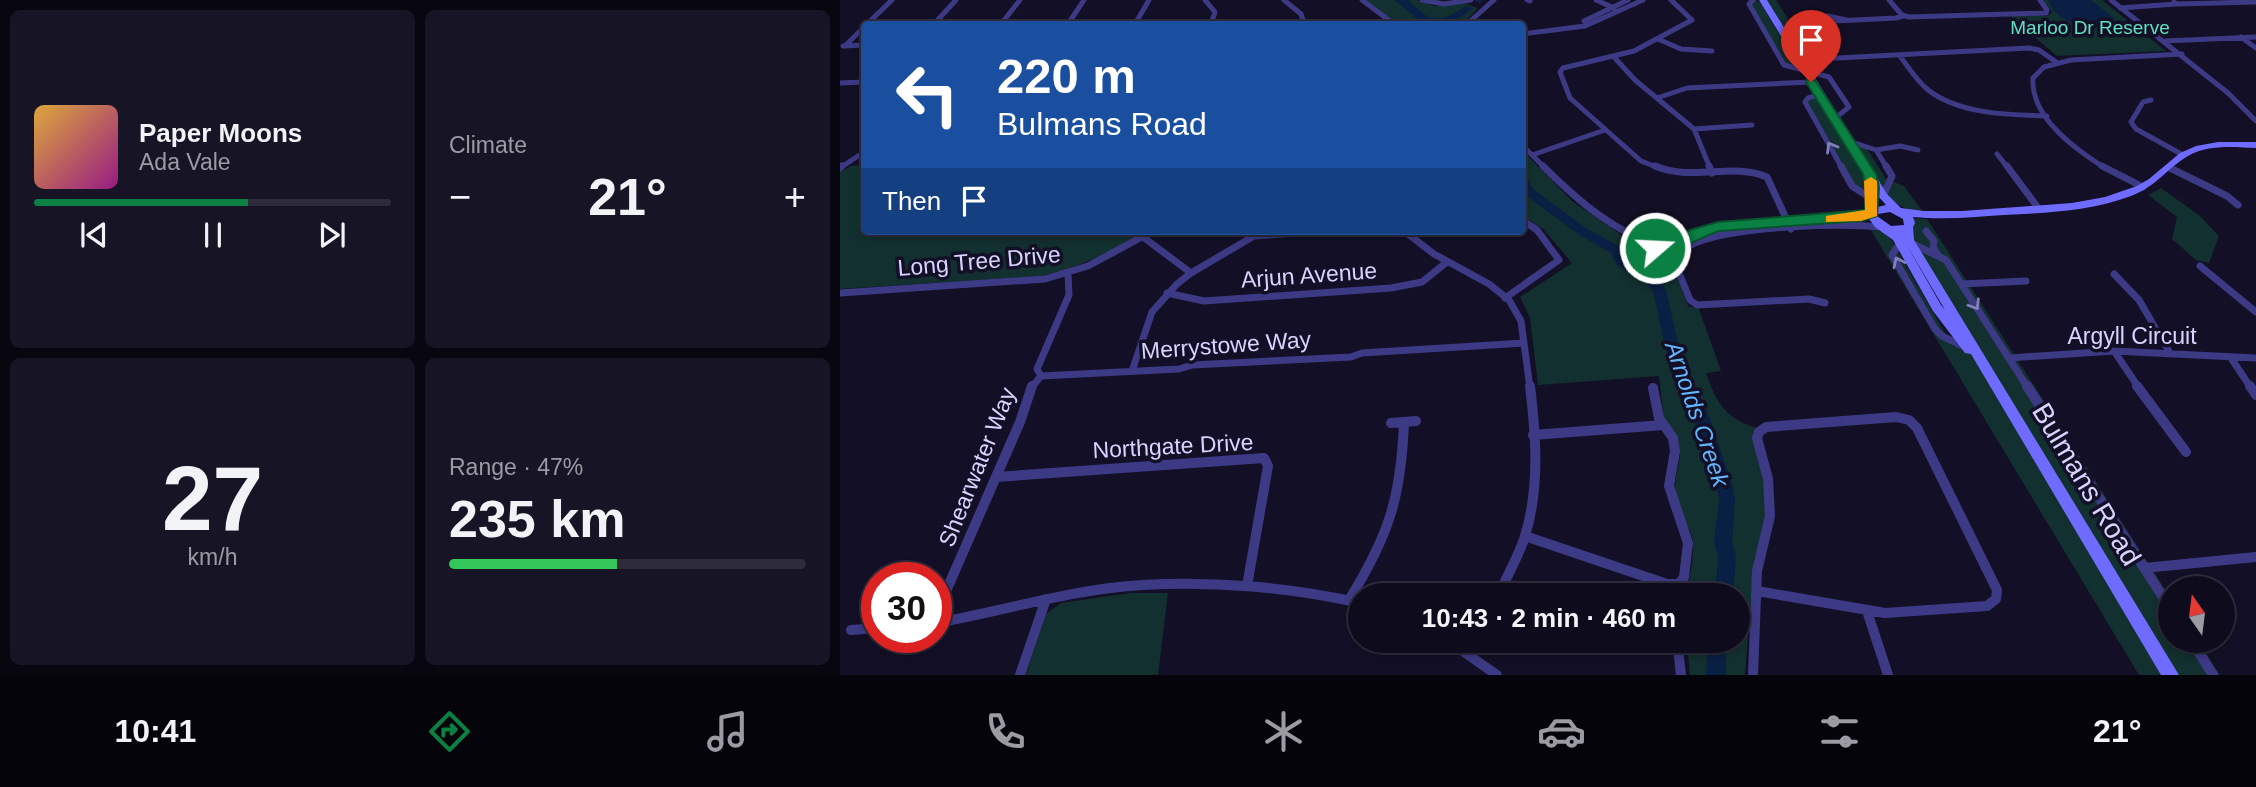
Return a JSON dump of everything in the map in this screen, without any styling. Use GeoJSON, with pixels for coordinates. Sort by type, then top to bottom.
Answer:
{"type":"FeatureCollection","features":[{"type":"Feature","properties":{"kind":"street"},"geometry":{"type":"LineString","coordinates":[[871,21],[892,0]]}},
{"type":"Feature","properties":{"kind":"street"},"geometry":{"type":"LineString","coordinates":[[937,21],[956,0]]}},
{"type":"Feature","properties":{"kind":"street"},"geometry":{"type":"LineString","coordinates":[[1003,21],[1020,0]]}},
{"type":"Feature","properties":{"kind":"street"},"geometry":{"type":"LineString","coordinates":[[1070,21],[1084,0]]}},
{"type":"Feature","properties":{"kind":"street"},"geometry":{"type":"LineString","coordinates":[[1137,21],[1149,0]]}},
{"type":"Feature","properties":{"kind":"street"},"geometry":{"type":"LineString","coordinates":[[1205,0],[1215,12],[1213,21]]}},
{"type":"Feature","properties":{"kind":"street"},"geometry":{"type":"LineString","coordinates":[[1284,0],[1301,15],[1302,21]]}},
{"type":"Feature","properties":{"kind":"street"},"geometry":{"type":"LineString","coordinates":[[1362,0],[1390,21]]}},
{"type":"Feature","properties":{"kind":"street"},"geometry":{"type":"LineString","coordinates":[[1422,0],[1444,4],[1469,1],[1486,6]]}},
{"type":"Feature","properties":{"kind":"street"},"geometry":{"type":"LineString","coordinates":[[1468,21],[1494,0]]}},
{"type":"Feature","properties":{"kind":"street"},"geometry":{"type":"LineString","coordinates":[[1596,0],[1620,10]]}},
{"type":"Feature","properties":{"kind":"street"},"geometry":{"type":"LineString","coordinates":[[1526,31],[1579,23],[1628,0]]}},
{"type":"Feature","properties":{"kind":"street"},"geometry":{"type":"LineString","coordinates":[[1526,32],[1575,29],[1643,0]]}},
{"type":"Feature","properties":{"kind":"street"},"geometry":{"type":"LineString","coordinates":[[1671,0],[1689,14],[1692,20],[1658,40],[1614,57],[1566,66],[1560,72],[1570,98],[1635,157],[1666,171],[1686,175],[1753,171],[1765,175],[1789,225]]}},
{"type":"Feature","properties":{"kind":"street"},"geometry":{"type":"LineString","coordinates":[[1754,0],[1749,4],[1782,63],[1790,68],[1801,64],[1899,55],[2033,48],[2056,62]]}},
{"type":"Feature","properties":{"kind":"street"},"geometry":{"type":"LineString","coordinates":[[1889,0],[1903,16]]}},
{"type":"Feature","properties":{"kind":"street"},"geometry":{"type":"LineString","coordinates":[[1846,20],[1831,16],[1801,19],[1808,22],[1846,20],[1903,16],[2046,13],[2047,10],[2040,0]]}},
{"type":"Feature","properties":{"kind":"street"},"geometry":{"type":"LineString","coordinates":[[2110,0],[2182,54],[2242,105],[2256,121]]}},
{"type":"Feature","properties":{"kind":"street"},"geometry":{"type":"LineString","coordinates":[[1763,1],[1869,174],[1875,205],[1874,220],[1884,228]]}},
{"type":"Feature","properties":{"kind":"street"},"geometry":{"type":"LineString","coordinates":[[2120,8],[2174,2],[2256,2]]}},
{"type":"Feature","properties":{"kind":"street"},"geometry":{"type":"LineString","coordinates":[[843,46],[861,30]]}},
{"type":"Feature","properties":{"kind":"street"},"geometry":{"type":"LineString","coordinates":[[2241,37],[2256,48]]}},
{"type":"Feature","properties":{"kind":"street"},"geometry":{"type":"LineString","coordinates":[[2163,41],[2256,37]]}},
{"type":"Feature","properties":{"kind":"street"},"geometry":{"type":"LineString","coordinates":[[1658,40],[1681,49],[1712,51]]}},
{"type":"Feature","properties":{"kind":"street"},"geometry":{"type":"LineString","coordinates":[[843,46],[861,45]]}},
{"type":"Feature","properties":{"kind":"street"},"geometry":{"type":"LineString","coordinates":[[2143,187],[2110,172],[2087,156],[2046,116],[2030,93],[2030,83],[2036,72],[2056,62],[2182,54]]}},
{"type":"Feature","properties":{"kind":"street"},"geometry":{"type":"LineString","coordinates":[[1899,55],[1921,83],[1943,99],[2019,115],[2046,116]]}},
{"type":"Feature","properties":{"kind":"street"},"geometry":{"type":"LineString","coordinates":[[1614,57],[1635,80],[1694,129],[1712,173]]}},
{"type":"Feature","properties":{"kind":"street"},"geometry":{"type":"LineString","coordinates":[[1801,64],[1829,77],[1841,93],[1849,109],[1834,119]]}},
{"type":"Feature","properties":{"kind":"street"},"geometry":{"type":"LineString","coordinates":[[840,83],[861,82]]}},
{"type":"Feature","properties":{"kind":"street"},"geometry":{"type":"LineString","coordinates":[[1657,97],[1687,88],[1811,82]]}},
{"type":"Feature","properties":{"kind":"street"},"geometry":{"type":"LineString","coordinates":[[1819,95],[1808,98],[1805,102],[1852,186],[1875,205],[1898,210],[1908,217],[1909,225]]}},
{"type":"Feature","properties":{"kind":"street"},"geometry":{"type":"LineString","coordinates":[[2151,100],[2143,102],[2131,122],[2136,129],[2183,155]]}},
{"type":"Feature","properties":{"kind":"street"},"geometry":{"type":"LineString","coordinates":[[1694,129],[1752,125]]}},
{"type":"Feature","properties":{"kind":"street"},"geometry":{"type":"LineString","coordinates":[[1532,155],[1605,130]]}},
{"type":"Feature","properties":{"kind":"street"},"geometry":{"type":"LineString","coordinates":[[1849,141],[1876,150],[1900,146],[1918,150]]}},
{"type":"Feature","properties":{"kind":"street"},"geometry":{"type":"LineString","coordinates":[[1875,205],[1930,216],[2099,202],[2143,187],[2183,155],[2199,148],[2256,145]]}},
{"type":"Feature","properties":{"kind":"street"},"geometry":{"type":"LineString","coordinates":[[1526,149],[1573,197],[1623,230],[1653,260],[1681,275]]}},
{"type":"Feature","properties":{"kind":"street"},"geometry":{"type":"LineString","coordinates":[[1661,263],[1713,237],[1861,217],[1875,205],[1892,176],[1876,150]]}},
{"type":"Feature","properties":{"kind":"street"},"geometry":{"type":"LineString","coordinates":[[840,168],[861,154]]}},
{"type":"Feature","properties":{"kind":"street"},"geometry":{"type":"LineString","coordinates":[[1997,154],[2039,209]]}},
{"type":"Feature","properties":{"kind":"street"},"geometry":{"type":"LineString","coordinates":[[2169,168],[2227,196],[2238,205]]}},
{"type":"Feature","properties":{"kind":"street"},"geometry":{"type":"LineString","coordinates":[[1650,255],[1652,250],[1664,248],[1708,229],[1859,225],[1898,231],[1930,216]]}},
{"type":"Feature","properties":{"kind":"street"},"geometry":{"type":"LineString","coordinates":[[1505,298],[1559,260],[1537,230],[1526,223]]}},
{"type":"Feature","properties":{"kind":"street","name":"Bulmans Road"},"geometry":{"type":"LineString","coordinates":[[1909,225],[1905,243],[1937,308],[2000,393]]}},
{"type":"Feature","properties":{"kind":"street","name":"Bulmans Road"},"geometry":{"type":"LineString","coordinates":[[1884,228],[1905,243],[2000,393],[2171,675]]}},
{"type":"Feature","properties":{"kind":"street"},"geometry":{"type":"LineString","coordinates":[[1623,230],[1664,248],[1673,257],[1690,300],[1703,306],[1809,299],[1825,303]]}},
{"type":"Feature","properties":{"kind":"street"},"geometry":{"type":"LineString","coordinates":[[1926,231],[1934,241],[1932,250]]}},
{"type":"Feature","properties":{"kind":"street","name":"Long Tree Drive"},"geometry":{"type":"LineString","coordinates":[[840,293],[1031,281],[1068,274],[1106,258],[1146,235]]}},
{"type":"Feature","properties":{"kind":"street"},"geometry":{"type":"LineString","coordinates":[[1132,371],[1147,321],[1167,293],[1191,273],[1254,236],[1268,235]]}},
{"type":"Feature","properties":{"kind":"street"},"geometry":{"type":"LineString","coordinates":[[1410,235],[1447,262],[1476,275],[1518,312],[1524,343],[1533,435],[1535,486],[1525,536],[1504,583]]}},
{"type":"Feature","properties":{"kind":"street"},"geometry":{"type":"LineString","coordinates":[[1143,237],[1191,273]]}},
{"type":"Feature","properties":{"kind":"street"},"geometry":{"type":"LineString","coordinates":[[1905,243],[1932,250],[1946,260],[2158,590]]}},
{"type":"Feature","properties":{"kind":"street","name":"Arjun Avenue"},"geometry":{"type":"LineString","coordinates":[[1167,293],[1204,301],[1391,288],[1422,282],[1447,262]]}},
{"type":"Feature","properties":{"kind":"street"},"geometry":{"type":"LineString","coordinates":[[2200,266],[2256,312]]}},
{"type":"Feature","properties":{"kind":"street"},"geometry":{"type":"LineString","coordinates":[[1041,376],[1037,369],[1069,295],[1068,274]]}},
{"type":"Feature","properties":{"kind":"street"},"geometry":{"type":"LineString","coordinates":[[2114,274],[2139,300],[2170,353]]}},
{"type":"Feature","properties":{"kind":"street"},"geometry":{"type":"LineString","coordinates":[[1962,284],[2026,281]]}},
{"type":"Feature","properties":{"kind":"street","name":"Merrystowe Way"},"geometry":{"type":"LineString","coordinates":[[1041,376],[1524,343]]}},
{"type":"Feature","properties":{"kind":"street"},"geometry":{"type":"LineString","coordinates":[[2115,351],[2156,414],[2186,452]]}},
{"type":"Feature","properties":{"kind":"street","name":"Argyll Circuit"},"geometry":{"type":"LineString","coordinates":[[2009,358],[2115,351],[2256,358]]}},
{"type":"Feature","properties":{"kind":"street"},"geometry":{"type":"LineString","coordinates":[[2231,358],[2256,394]]}},
{"type":"Feature","properties":{"kind":"street","name":"Shearwater Way"},"geometry":{"type":"LineString","coordinates":[[952,577],[1020,422],[1024,398],[1028,389],[1041,376]]}},
{"type":"Feature","properties":{"kind":"street"},"geometry":{"type":"LineString","coordinates":[[1653,388],[1663,425],[1673,438],[1675,451],[1669,486],[1688,543],[1684,577],[1680,583]]}},
{"type":"Feature","properties":{"kind":"street"},"geometry":{"type":"LineString","coordinates":[[1753,675],[1756,591],[1757,571],[1770,516],[1768,480],[1756,438],[1759,432],[1771,427],[1896,417],[1914,424],[1997,590],[1996,598],[1987,606],[1899,614],[1867,611],[1756,591]]}},
{"type":"Feature","properties":{"kind":"street"},"geometry":{"type":"LineString","coordinates":[[1391,423],[1416,421]]}},
{"type":"Feature","properties":{"kind":"street"},"geometry":{"type":"LineString","coordinates":[[1363,583],[1382,547],[1395,512],[1402,477],[1404,422]]}},
{"type":"Feature","properties":{"kind":"street"},"geometry":{"type":"LineString","coordinates":[[1533,435],[1663,425]]}},
{"type":"Feature","properties":{"kind":"street","name":"Northgate Drive"},"geometry":{"type":"LineString","coordinates":[[996,477],[1264,458],[1268,466],[1247,586]]}},
{"type":"Feature","properties":{"kind":"street"},"geometry":{"type":"LineString","coordinates":[[1525,536],[1664,583]]}},
{"type":"Feature","properties":{"kind":"street"},"geometry":{"type":"LineString","coordinates":[[2144,568],[2256,557]]}},
{"type":"Feature","properties":{"kind":"street"},"geometry":{"type":"LineString","coordinates":[[952,620],[1003,611],[1046,599],[1141,585],[1291,589],[1348,600]]}},
{"type":"Feature","properties":{"kind":"street"},"geometry":{"type":"LineString","coordinates":[[1020,675],[1046,599]]}},
{"type":"Feature","properties":{"kind":"street"},"geometry":{"type":"LineString","coordinates":[[1867,611],[1888,675]]}},
{"type":"Feature","properties":{"kind":"street"},"geometry":{"type":"LineString","coordinates":[[851,630],[861,629]]}},
{"type":"Feature","properties":{"kind":"street"},"geometry":{"type":"LineString","coordinates":[[1466,653],[1497,675]]}},
{"type":"Feature","properties":{"kind":"street"},"geometry":{"type":"LineString","coordinates":[[1676,653],[1682,667],[1681,675]]}},
{"type":"Feature","properties":{"kind":"street"},"geometry":{"type":"LineString","coordinates":[[2199,653],[2213,675]]}},
{"type":"Feature","properties":{"kind":"green space"},"geometry":{"type":"Polygon","coordinates":[[[1364,0],[1417,0],[1434,6],[1464,3],[1478,8],[1466,21],[1392,21],[1364,0]]]}},
{"type":"Feature","properties":{"kind":"green space"},"geometry":{"type":"Polygon","coordinates":[[[1755,0],[1760,2],[1798,66],[1785,64],[1751,3],[1755,0]]]}},
{"type":"Feature","properties":{"kind":"green space"},"geometry":{"type":"Polygon","coordinates":[[[1767,0],[1776,0],[1812,57],[1801,55],[1767,0]]]}},
{"type":"Feature","properties":{"kind":"green space","name":"Marloo Dr Reserve"},"geometry":{"type":"Polygon","coordinates":[[[2043,0],[2102,0],[2166,51],[2057,56],[2010,16],[2047,16],[2052,12],[2043,0]]]}},
{"type":"Feature","properties":{"kind":"green space"},"geometry":{"type":"Polygon","coordinates":[[[1815,98],[1865,177],[1866,190],[1854,184],[1807,102],[1815,98]]]}},
{"type":"Feature","properties":{"kind":"green space"},"geometry":{"type":"Polygon","coordinates":[[[1855,144],[1866,147],[1886,179],[1904,186],[1923,212],[1897,204],[1880,189],[1855,144]]]}},
{"type":"Feature","properties":{"kind":"green space"},"geometry":{"type":"Polygon","coordinates":[[[1526,154],[1572,201],[1633,243],[1648,260],[1677,277],[1688,306],[1699,309],[1721,371],[1706,373],[1718,401],[1730,415],[1758,428],[1753,433],[1768,505],[1764,532],[1754,560],[1750,611],[1750,583],[1688,583],[1692,566],[1692,536],[1679,510],[1675,489],[1680,450],[1673,431],[1664,421],[1659,376],[1538,385],[1530,318],[1520,297],[1572,263],[1543,229],[1526,218],[1526,154]]]}},
{"type":"Feature","properties":{"kind":"green space"},"geometry":{"type":"Polygon","coordinates":[[[861,165],[861,235],[1140,235],[1095,258],[1040,276],[840,289],[840,172],[851,166],[861,165]]]}},
{"type":"Feature","properties":{"kind":"green space"},"geometry":{"type":"Polygon","coordinates":[[[2161,188],[2199,215],[2219,236],[2209,263],[2196,260],[2172,239],[2177,217],[2148,195],[2161,188]]]}},
{"type":"Feature","properties":{"kind":"green space"},"geometry":{"type":"Polygon","coordinates":[[[1912,218],[1927,219],[2158,578],[2158,653],[2206,653],[2220,675],[2139,675],[1869,227],[1886,233],[1892,241],[1952,345],[1969,350],[1913,242],[1912,218]]]}},
{"type":"Feature","properties":{"kind":"green space"},"geometry":{"type":"Polygon","coordinates":[[[1131,593],[1168,593],[1158,675],[1026,675],[1046,614],[1061,603],[1131,593]]]}},
{"type":"Feature","properties":{"kind":"green space"},"geometry":{"type":"Polygon","coordinates":[[[1688,653],[1747,653],[1745,675],[1690,675],[1688,653]]]}},
{"type":"Feature","properties":{"kind":"water"},"geometry":{"type":"Polygon","coordinates":[[[2048,0],[2091,0],[2115,19],[2102,24],[2077,24],[2056,13],[2048,0]]]}},
{"type":"Feature","properties":{"kind":"waterway"},"geometry":{"type":"LineString","coordinates":[[1398,0],[1405,2],[1420,17],[1431,21]]}},
{"type":"Feature","properties":{"kind":"waterway"},"geometry":{"type":"LineString","coordinates":[[1446,21],[1469,8]]}},
{"type":"Feature","properties":{"kind":"waterway","name":"Arnolds Creek"},"geometry":{"type":"LineString","coordinates":[[1526,187],[1528,191],[1582,231],[1616,250],[1623,263],[1648,276],[1659,290],[1675,360],[1698,408],[1725,487],[1725,583]]}},
{"type":"Feature","properties":{"kind":"waterway","name":"Arnolds Creek"},"geometry":{"type":"LineString","coordinates":[[1716,675],[1717,653]]}},
{"type":"Feature","properties":{"kind":"slow traffic"},"geometry":{"type":"LineString","coordinates":[[1831,219],[1861,217],[1872,213],[1871,181]]}},
{"type":"Feature","properties":{"kind":"route"},"geometry":{"type":"LineString","coordinates":[[1655,248],[1666,248],[1695,234],[1718,227],[1861,217],[1872,213],[1869,174],[1811,82]]}}]}
